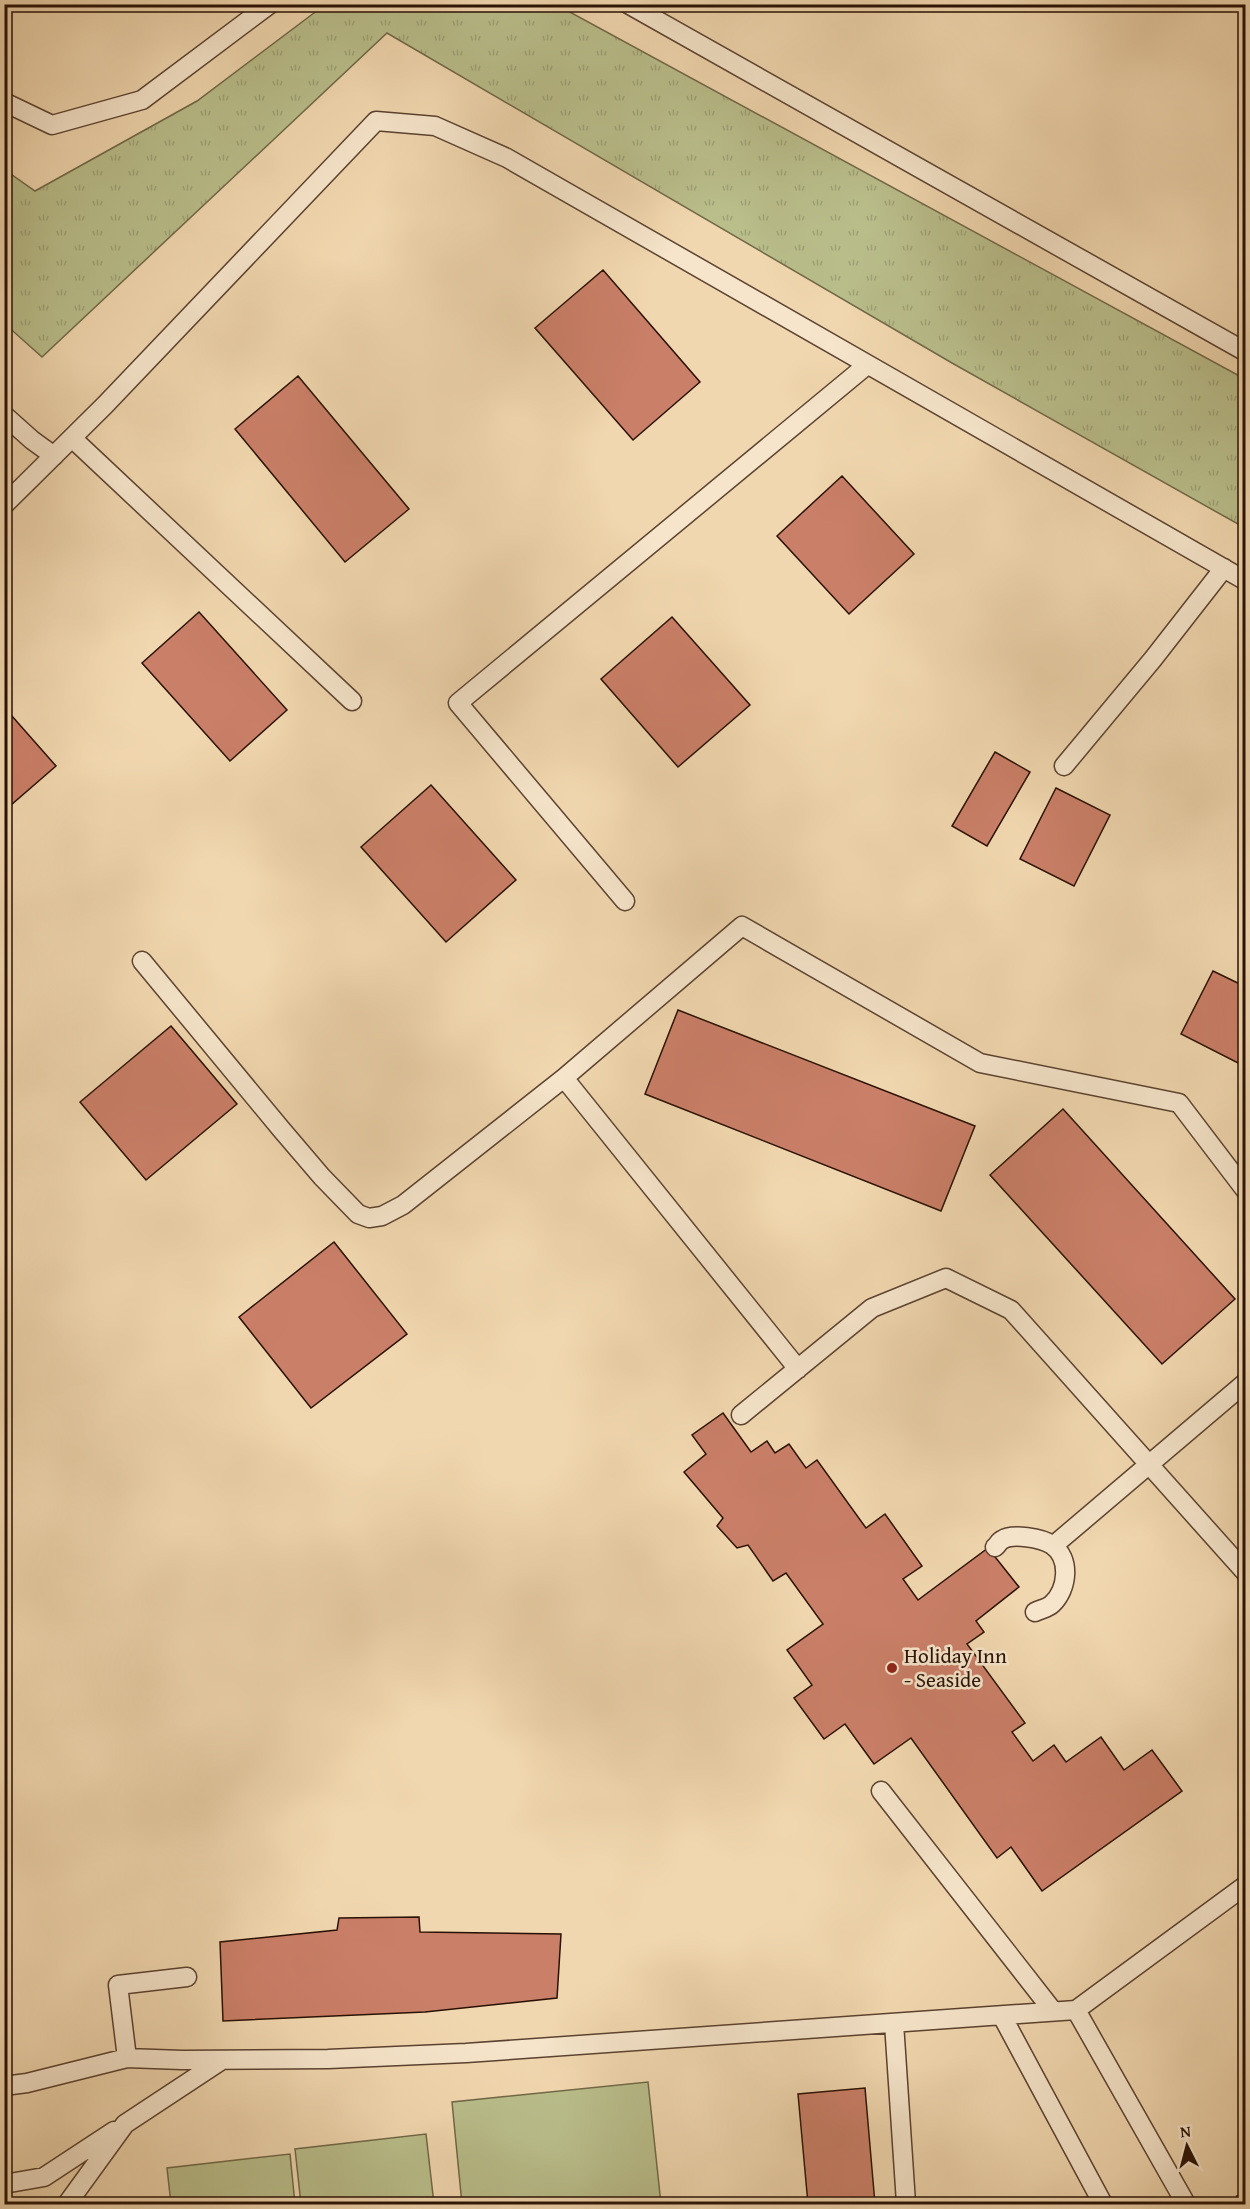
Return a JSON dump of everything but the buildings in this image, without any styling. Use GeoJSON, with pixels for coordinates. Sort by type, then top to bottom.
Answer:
{"type":"FeatureCollection","features":[{"type":"Feature","properties":{"kind":"lane"},"geometry":{"type":"LineString","coordinates":[[4,102],[52,125],[142,100],[270,4]]}},
{"type":"Feature","properties":{"kind":"lane"},"geometry":{"type":"LineString","coordinates":[[627,4],[1245,352]]}},
{"type":"Feature","properties":{"kind":"lane"},"geometry":{"type":"LineString","coordinates":[[4,505],[72,438],[376,121],[435,126],[507,158],[1245,581]]}},
{"type":"Feature","properties":{"kind":"lane"},"geometry":{"type":"LineString","coordinates":[[625,902],[458,703],[867,365]]}},
{"type":"Feature","properties":{"kind":"lane"},"geometry":{"type":"LineString","coordinates":[[4,416],[54,456]]}},
{"type":"Feature","properties":{"kind":"lane"},"geometry":{"type":"LineString","coordinates":[[72,438],[352,701]]}},
{"type":"Feature","properties":{"kind":"lane"},"geometry":{"type":"LineString","coordinates":[[1064,766],[1153,659],[1224,568]]}},
{"type":"Feature","properties":{"kind":"lane"},"geometry":{"type":"LineString","coordinates":[[142,961],[322,1177],[358,1214],[369,1218],[382,1216],[403,1204],[564,1078],[742,926],[980,1063],[1179,1103],[1245,1191]]}},
{"type":"Feature","properties":{"kind":"lane"},"geometry":{"type":"LineString","coordinates":[[564,1078],[798,1369]]}},
{"type":"Feature","properties":{"kind":"lane"},"geometry":{"type":"LineString","coordinates":[[741,1415],[872,1308],[946,1278],[1011,1310],[1245,1573]]}},
{"type":"Feature","properties":{"kind":"lane"},"geometry":{"type":"LineString","coordinates":[[1053,1546],[1245,1382]]}},
{"type":"Feature","properties":{"kind":"lane"},"geometry":{"type":"LineString","coordinates":[[996,1547],[1002,1539],[1013,1537],[1039,1539],[1053,1546],[1064,1562],[1065,1581],[1061,1593],[1051,1605],[1035,1611]]}},
{"type":"Feature","properties":{"kind":"lane"},"geometry":{"type":"LineString","coordinates":[[881,1791],[1053,2011]]}},
{"type":"Feature","properties":{"kind":"lane"},"geometry":{"type":"LineString","coordinates":[[4,2086],[27,2083],[127,2058],[222,2061],[328,2060],[465,2053],[1076,2010],[1245,1885]]}},
{"type":"Feature","properties":{"kind":"lane"},"geometry":{"type":"LineString","coordinates":[[127,2058],[118,1985],[187,1977]]}},
{"type":"Feature","properties":{"kind":"lane"},"geometry":{"type":"LineString","coordinates":[[1076,2010],[1186,2205]]}},
{"type":"Feature","properties":{"kind":"lane"},"geometry":{"type":"LineString","coordinates":[[1002,2016],[1103,2205]]}},
{"type":"Feature","properties":{"kind":"lane"},"geometry":{"type":"LineString","coordinates":[[894,2023],[906,2203]]}},
{"type":"Feature","properties":{"kind":"lane"},"geometry":{"type":"LineString","coordinates":[[4,2184],[44,2177],[222,2061]]}},
{"type":"Feature","properties":{"kind":"lane"},"geometry":{"type":"LineString","coordinates":[[67,2205],[125,2124]]}},
{"type":"Feature","properties":{"kind":"path"},"geometry":{"type":"LineString","coordinates":[[1223,2205],[1245,2193]]}},
{"type":"Feature","properties":{"kind":"green space"},"geometry":{"type":"Polygon","coordinates":[[[326,4],[557,5],[1245,379],[1245,528],[952,363],[387,33],[42,357],[5,324],[5,170],[35,191],[197,101],[326,4]]]}},
{"type":"Feature","properties":{"kind":"green space"},"geometry":{"type":"Polygon","coordinates":[[[648,2082],[661,2204],[462,2204],[452,2102],[648,2082]]]}},
{"type":"Feature","properties":{"kind":"green space"},"geometry":{"type":"Polygon","coordinates":[[[426,2134],[434,2204],[301,2204],[295,2149],[426,2134]]]}},
{"type":"Feature","properties":{"kind":"green space"},"geometry":{"type":"Polygon","coordinates":[[[290,2154],[295,2204],[171,2204],[167,2168],[290,2154]]]}},
{"type":"Feature","properties":{"kind":"place","name":"Holiday Inn - Seaside"},"geometry":{"type":"Point","coordinates":[892,1668]}}]}
